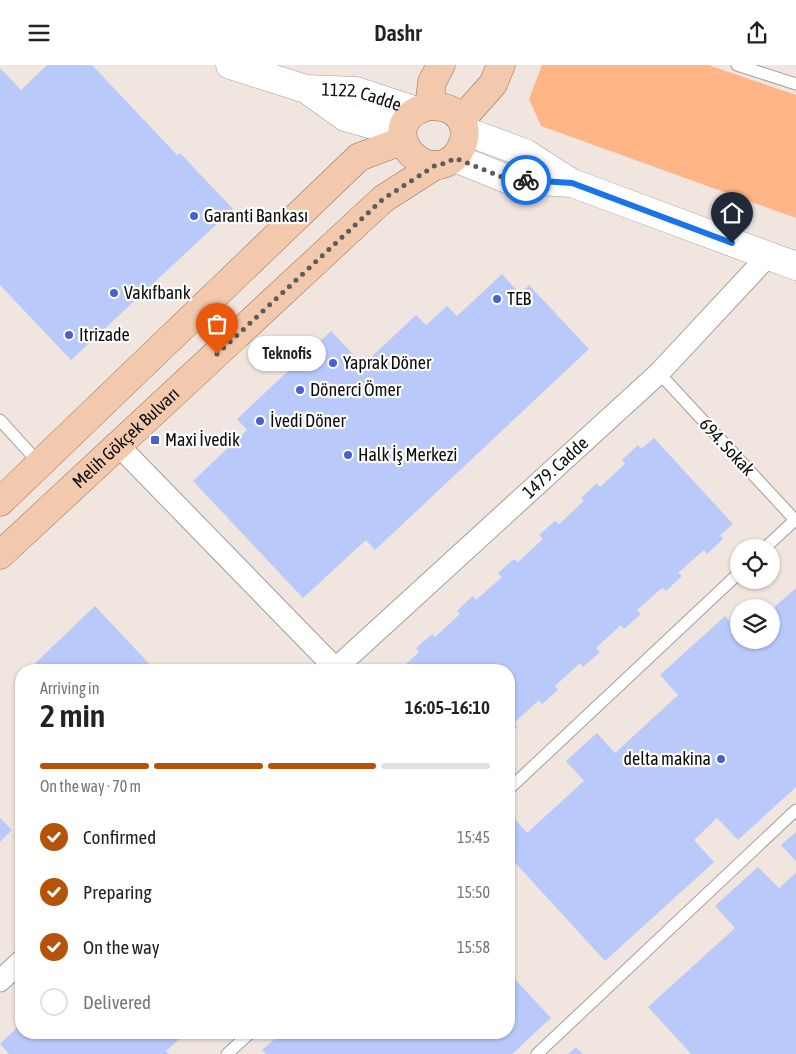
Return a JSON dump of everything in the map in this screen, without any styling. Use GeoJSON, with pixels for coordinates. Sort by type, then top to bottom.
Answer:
{"type":"FeatureCollection","features":[{"type":"Feature","properties":{"kind":"main road","name":"1122. Cadde"},"geometry":{"type":"LineString","coordinates":[[230,65],[306,89],[356,91],[423,108]]}},
{"type":"Feature","properties":{"kind":"main road"},"geometry":{"type":"LineString","coordinates":[[423,108],[432,82],[441,65]]}},
{"type":"Feature","properties":{"kind":"main road"},"geometry":{"type":"LineString","coordinates":[[446,161],[463,145],[463,125],[492,84],[501,65]]}},
{"type":"Feature","properties":{"kind":"main road","name":"1122. Cadde"},"geometry":{"type":"LineString","coordinates":[[306,89],[345,117],[402,137]]}},
{"type":"Feature","properties":{"kind":"main road"},"geometry":{"type":"LineString","coordinates":[[572,183],[507,179],[446,161],[424,163],[414,156],[402,137],[404,124],[410,116],[423,108],[441,106],[452,111],[463,125],[525,153],[572,183],[796,266]]}},
{"type":"Feature","properties":{"kind":"main road"},"geometry":{"type":"LineString","coordinates":[[0,501],[359,157],[402,137]]}},
{"type":"Feature","properties":{"kind":"main road","name":"Melih Gökçek Bulvarı"},"geometry":{"type":"LineString","coordinates":[[0,555],[383,199],[446,161]]}},
{"type":"Feature","properties":{"kind":"street","name":"1479. Cadde"},"geometry":{"type":"LineString","coordinates":[[340,664],[659,373],[768,256]]}},
{"type":"Feature","properties":{"kind":"street"},"geometry":{"type":"LineString","coordinates":[[118,445],[330,664]]}},
{"type":"Feature","properties":{"kind":"street"},"geometry":{"type":"LineString","coordinates":[[0,981],[15,967]]}},
{"type":"Feature","properties":{"kind":"lane"},"geometry":{"type":"LineString","coordinates":[[737,65],[796,84]]}},
{"type":"Feature","properties":{"kind":"lane","name":"694. Sokak"},"geometry":{"type":"LineString","coordinates":[[659,373],[796,520]]}},
{"type":"Feature","properties":{"kind":"lane"},"geometry":{"type":"LineString","coordinates":[[1,422],[40,464]]}},
{"type":"Feature","properties":{"kind":"lane"},"geometry":{"type":"LineString","coordinates":[[775,539],[796,520]]}},
{"type":"Feature","properties":{"kind":"lane"},"geometry":{"type":"LineString","coordinates":[[515,783],[730,581]]}},
{"type":"Feature","properties":{"kind":"lane"},"geometry":{"type":"LineString","coordinates":[[538,1054],[796,810]]}},
{"type":"Feature","properties":{"kind":"lane"},"geometry":{"type":"LineString","coordinates":[[227,1054],[243,1039]]}},
{"type":"Feature","properties":{"kind":"shaded area"},"geometry":{"type":"Polygon","coordinates":[[[0,65],[796,65],[796,1054],[0,1054],[0,65]]]}},
{"type":"Feature","properties":{"kind":"shaded area"},"geometry":{"type":"Polygon","coordinates":[[[542,65],[708,65],[796,95],[796,218],[541,126],[529,99],[542,65]]]}},
{"type":"Feature","properties":{"kind":"building"},"geometry":{"type":"Polygon","coordinates":[[[47,65],[92,65],[177,155],[180,153],[233,209],[71,360],[0,285],[0,68],[21,90],[47,65]]]}},
{"type":"Feature","properties":{"kind":"building","name":"Halk İş Merkezi"},"geometry":{"type":"Polygon","coordinates":[[[502,274],[520,294],[529,285],[589,349],[375,550],[366,540],[303,598],[193,481],[247,430],[237,419],[331,331],[363,365],[416,315],[426,325],[447,306],[457,316],[502,274]]]}},
{"type":"Feature","properties":{"kind":"building"},"geometry":{"type":"Polygon","coordinates":[[[654,438],[733,524],[720,535],[723,539],[707,554],[704,550],[678,573],[682,576],[666,591],[662,588],[637,610],[641,614],[624,629],[621,625],[596,648],[600,652],[583,667],[580,663],[555,686],[558,690],[542,704],[539,700],[515,722],[515,664],[406,664],[419,652],[416,648],[432,634],[435,637],[460,614],[457,611],[473,596],[476,600],[502,577],[498,573],[514,559],[518,562],[543,539],[539,535],[555,521],[559,524],[584,501],[581,498],[597,483],[600,487],[625,464],[622,460],[638,445],[641,449],[654,438]]]}},
{"type":"Feature","properties":{"kind":"building"},"geometry":{"type":"Polygon","coordinates":[[[796,588],[796,787],[738,840],[717,818],[694,840],[714,862],[605,961],[515,863],[515,819],[527,833],[584,781],[566,761],[597,733],[615,753],[678,695],[660,675],[725,616],[730,621],[730,649],[780,649],[780,602],[796,588]]]}},
{"type":"Feature","properties":{"kind":"building"},"geometry":{"type":"Polygon","coordinates":[[[95,606],[149,664],[34,664],[95,606]]]}},
{"type":"Feature","properties":{"kind":"building"},"geometry":{"type":"Polygon","coordinates":[[[0,818],[12,830],[0,842],[0,818]]]}},
{"type":"Feature","properties":{"kind":"building"},"geometry":{"type":"Polygon","coordinates":[[[796,832],[796,861],[781,845],[796,832]]]}},
{"type":"Feature","properties":{"kind":"building"},"geometry":{"type":"Polygon","coordinates":[[[758,867],[779,888],[796,873],[796,1054],[691,1054],[648,1007],[735,928],[715,906],[758,867]]]}},
{"type":"Feature","properties":{"kind":"building"},"geometry":{"type":"Polygon","coordinates":[[[515,979],[551,1018],[512,1054],[266,1054],[262,1050],[275,1039],[515,1039],[515,979]]]}},
{"type":"Feature","properties":{"kind":"building"},"geometry":{"type":"Polygon","coordinates":[[[15,1030],[15,1039],[179,1039],[166,1051],[169,1054],[9,1054],[0,1044],[15,1030]]]}},
{"type":"Feature","properties":{"kind":"building"},"geometry":{"type":"Polygon","coordinates":[[[576,1047],[583,1054],[568,1054],[576,1047]]]}},
{"type":"Feature","properties":{"kind":"way so far"},"geometry":{"type":"LineString","coordinates":[[217,354],[383,199],[436,165],[446,163],[455,158],[507,179],[526,180]]}},
{"type":"Feature","properties":{"kind":"place","name":"Garanti Bankası"},"geometry":{"type":"Point","coordinates":[194,216]}},
{"type":"Feature","properties":{"kind":"place","name":"Vakıfbank"},"geometry":{"type":"Point","coordinates":[114,293]}},
{"type":"Feature","properties":{"kind":"place","name":"TEB"},"geometry":{"type":"Point","coordinates":[497,299]}},
{"type":"Feature","properties":{"kind":"place","name":"Itrizade"},"geometry":{"type":"Point","coordinates":[69,335]}},
{"type":"Feature","properties":{"kind":"place","name":"Teknofis"},"geometry":{"type":"Point","coordinates":[217,354]}},
{"type":"Feature","properties":{"kind":"place","name":"Yaprak Döner"},"geometry":{"type":"Point","coordinates":[333,363]}},
{"type":"Feature","properties":{"kind":"place","name":"Dönerci Ömer"},"geometry":{"type":"Point","coordinates":[300,390]}},
{"type":"Feature","properties":{"kind":"place","name":"İvedi Döner"},"geometry":{"type":"Point","coordinates":[260,421]}},
{"type":"Feature","properties":{"kind":"place","name":"Maxi İvedik"},"geometry":{"type":"Point","coordinates":[155,440]}},
{"type":"Feature","properties":{"kind":"place","name":"Halk İş Merkezi"},"geometry":{"type":"Point","coordinates":[348,455]}},
{"type":"Feature","properties":{"kind":"place","name":"delta makina"},"geometry":{"type":"Point","coordinates":[721,759]}},
{"type":"Feature","properties":{"kind":"route"},"geometry":{"type":"LineString","coordinates":[[526,180],[572,183],[732,243]]}}]}
